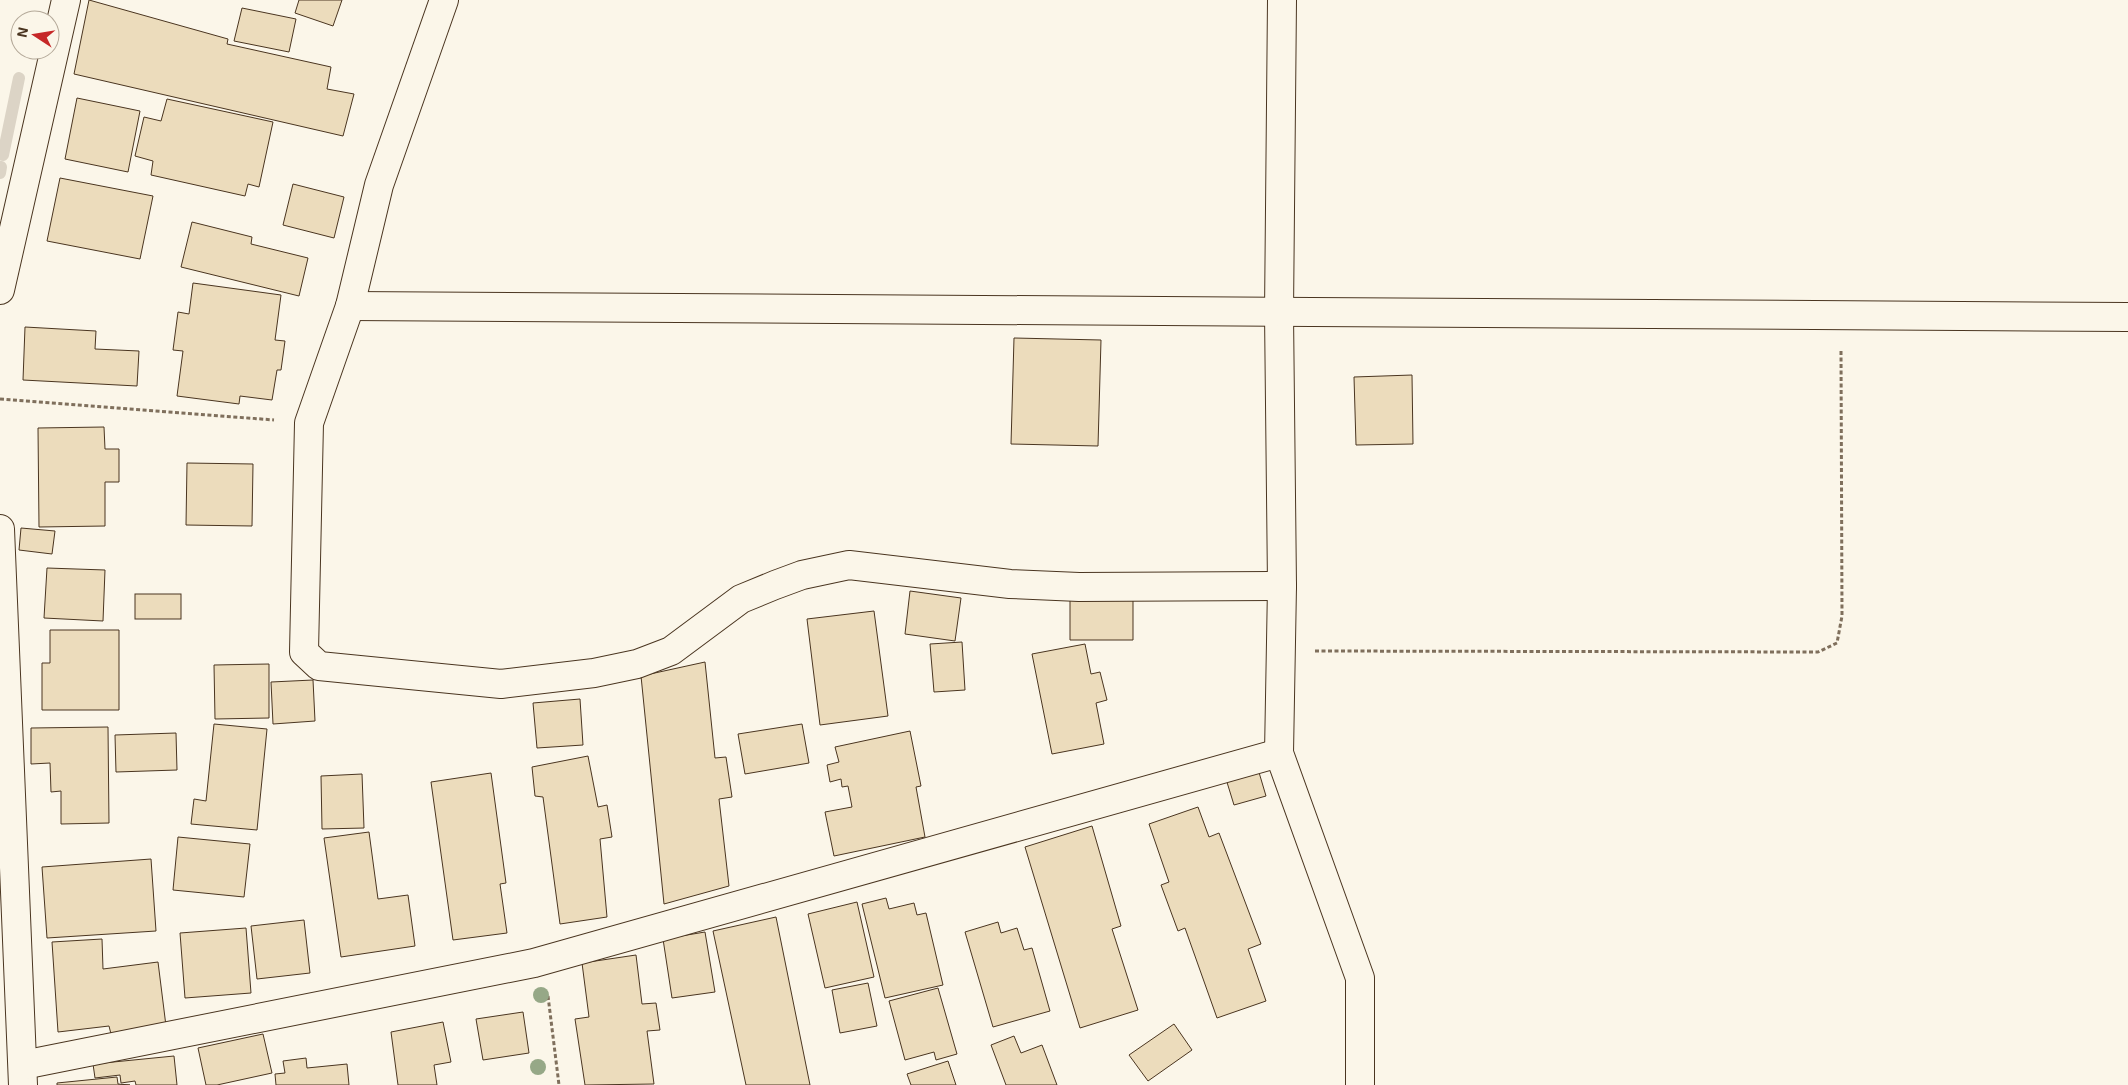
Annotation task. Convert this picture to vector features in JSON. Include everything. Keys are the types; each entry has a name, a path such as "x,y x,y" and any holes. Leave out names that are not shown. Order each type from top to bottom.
{"street":[{"path":"0,290 6,231 66,0"},
{"path":"444,0 379,185 350,306 309,423 304,652 319,666 501,684 594,673 637,664 672,651 741,599 802,575 849,565 1010,584 1069,587 1282,586"},
{"path":"1282,0 1279,313 1282,586 1279,753 1360,978 1360,1085"},
{"path":"350,306 1279,313 2128,316"},
{"path":"0,530 23,1075 543,960 1279,753"}],"path":[{"path":"1280,651 1818,652 1837,644 1842,616 1840,316"},
{"path":"0,399 309,423"},
{"path":"543,960 560,1085"}],"building":[{"path":"89,0 228,39 227,44 331,67 327,89 354,94 343,136 74,74"},
{"path":"299,0 342,0 333,26 295,13"},
{"path":"242,8 296,19 289,52 234,41"},
{"path":"77,98 140,111 128,172 65,159"},
{"path":"167,99 273,122 259,187 248,184 245,196 151,175 153,161 135,156 144,117 161,121"},
{"path":"60,178 153,196 140,259 47,241"},
{"path":"293,184 344,197 334,238 283,225"},
{"path":"192,222 252,237 251,244 308,258 299,296 181,267"},
{"path":"193,283 281,295 275,340 285,341 281,370 277,370 272,400 240,396 239,404 177,396 183,351 173,350 178,312 189,314"},
{"path":"25,327 96,331 95,349 139,351 137,386 23,380"},
{"path":"1014,338 1101,340 1098,446 1011,444"},
{"path":"1412,375 1413,444 1356,445 1354,377"},
{"path":"104,427 105,449 119,449 119,482 105,482 105,526 39,527 38,428"},
{"path":"187,463 253,464 252,526 186,525"},
{"path":"21,528 55,531 52,554 19,550"},
{"path":"47,568 105,570 103,621 44,618"},
{"path":"910,591 961,598 955,641 905,634"},
{"path":"135,594 181,594 181,619 135,619"},
{"path":"1133,598 1133,640 1070,640 1070,599"},
{"path":"874,611 888,716 820,725 807,619"},
{"path":"50,630 119,630 119,710 42,710 42,663 50,663"},
{"path":"962,642 965,690 934,692 930,644"},
{"path":"1085,644 1091,674 1100,672 1107,700 1096,703 1104,744 1052,754 1032,654"},
{"path":"705,662 715,758 726,757 732,797 719,799 729,886 664,904 641,676"},
{"path":"269,664 269,718 215,719 214,665"},
{"path":"313,680 315,721 273,724 271,682"},
{"path":"580,699 583,745 537,748 533,703"},
{"path":"214,724 267,729 257,830 191,824 194,799 206,801"},
{"path":"802,724 809,763 745,774 738,734"},
{"path":"108,727 109,823 61,824 61,791 51,792 50,763 31,764 31,728"},
{"path":"910,731 921,786 916,787 925,837 834,856 825,812 852,807 848,786 842,787 841,779 830,782 827,765 839,762 835,747"},
{"path":"176,733 177,770 116,772 115,735"},
{"path":"588,756 598,807 607,805 612,837 600,839 607,917 560,924 543,797 535,796 532,767"},
{"path":"1258,769 1266,796 1234,805 1226,779"},
{"path":"491,773 506,883 500,884 507,933 453,940 431,782"},
{"path":"362,774 364,828 322,829 321,776"},
{"path":"1198,807 1209,837 1219,833 1261,944 1248,949 1266,1001 1217,1018 1185,928 1178,931 1161,885 1169,882 1149,824"},
{"path":"1092,826 1121,926 1112,929 1138,1010 1080,1028 1025,847"},
{"path":"369,832 378,899 408,895 415,946 341,957 324,838"},
{"path":"178,837 250,844 244,897 173,890"},
{"path":"151,859 156,931 47,938 42,867"},
{"path":"886,898 889,909 914,903 917,915 926,913 943,985 885,998 862,904"},
{"path":"857,902 874,977 825,988 808,914"},
{"path":"776,917 810,1085 746,1085 713,931"},
{"path":"304,920 310,973 257,979 251,926"},
{"path":"998,922 1001,933 1017,928 1024,950 1032,948 1050,1011 993,1027 965,932"},
{"path":"246,928 251,993 185,998 180,933"},
{"path":"705,932 715,992 672,998 663,939"},
{"path":"102,939 103,969 158,962 166,1026 111,1034 109,1026 58,1032 52,942"},
{"path":"636,955 642,1004 656,1003 660,1030 647,1031 654,1084 585,1085 575,1019 589,1017 582,963"},
{"path":"868,983 877,1026 840,1033 832,990"},
{"path":"938,988 957,1054 936,1060 934,1052 905,1060 889,1001"},
{"path":"523,1012 529,1053 483,1060 476,1019"},
{"path":"443,1022 451,1062 434,1065 437,1085 398,1085 391,1032"},
{"path":"1174,1024 1192,1050 1148,1081 1129,1055"},
{"path":"263,1034 272,1073 217,1085 206,1085 198,1048"},
{"path":"1014,1036 1021,1053 1042,1045 1057,1085 1006,1085 991,1045"},
{"path":"174,1056 177,1085 136,1085 135,1081 121,1083 120,1075 95,1078 93,1064"},
{"path":"306,1058 307,1068 347,1064 349,1085 276,1085 275,1074 285,1073 283,1061"},
{"path":"948,1061 956,1085 911,1085 907,1074"},
{"path":"117,1077 118,1084 130,1085 57,1085 57,1083"}],"waterway":[{"path":"3,155 19,78"},
{"path":"0,173 1,167"}]}
